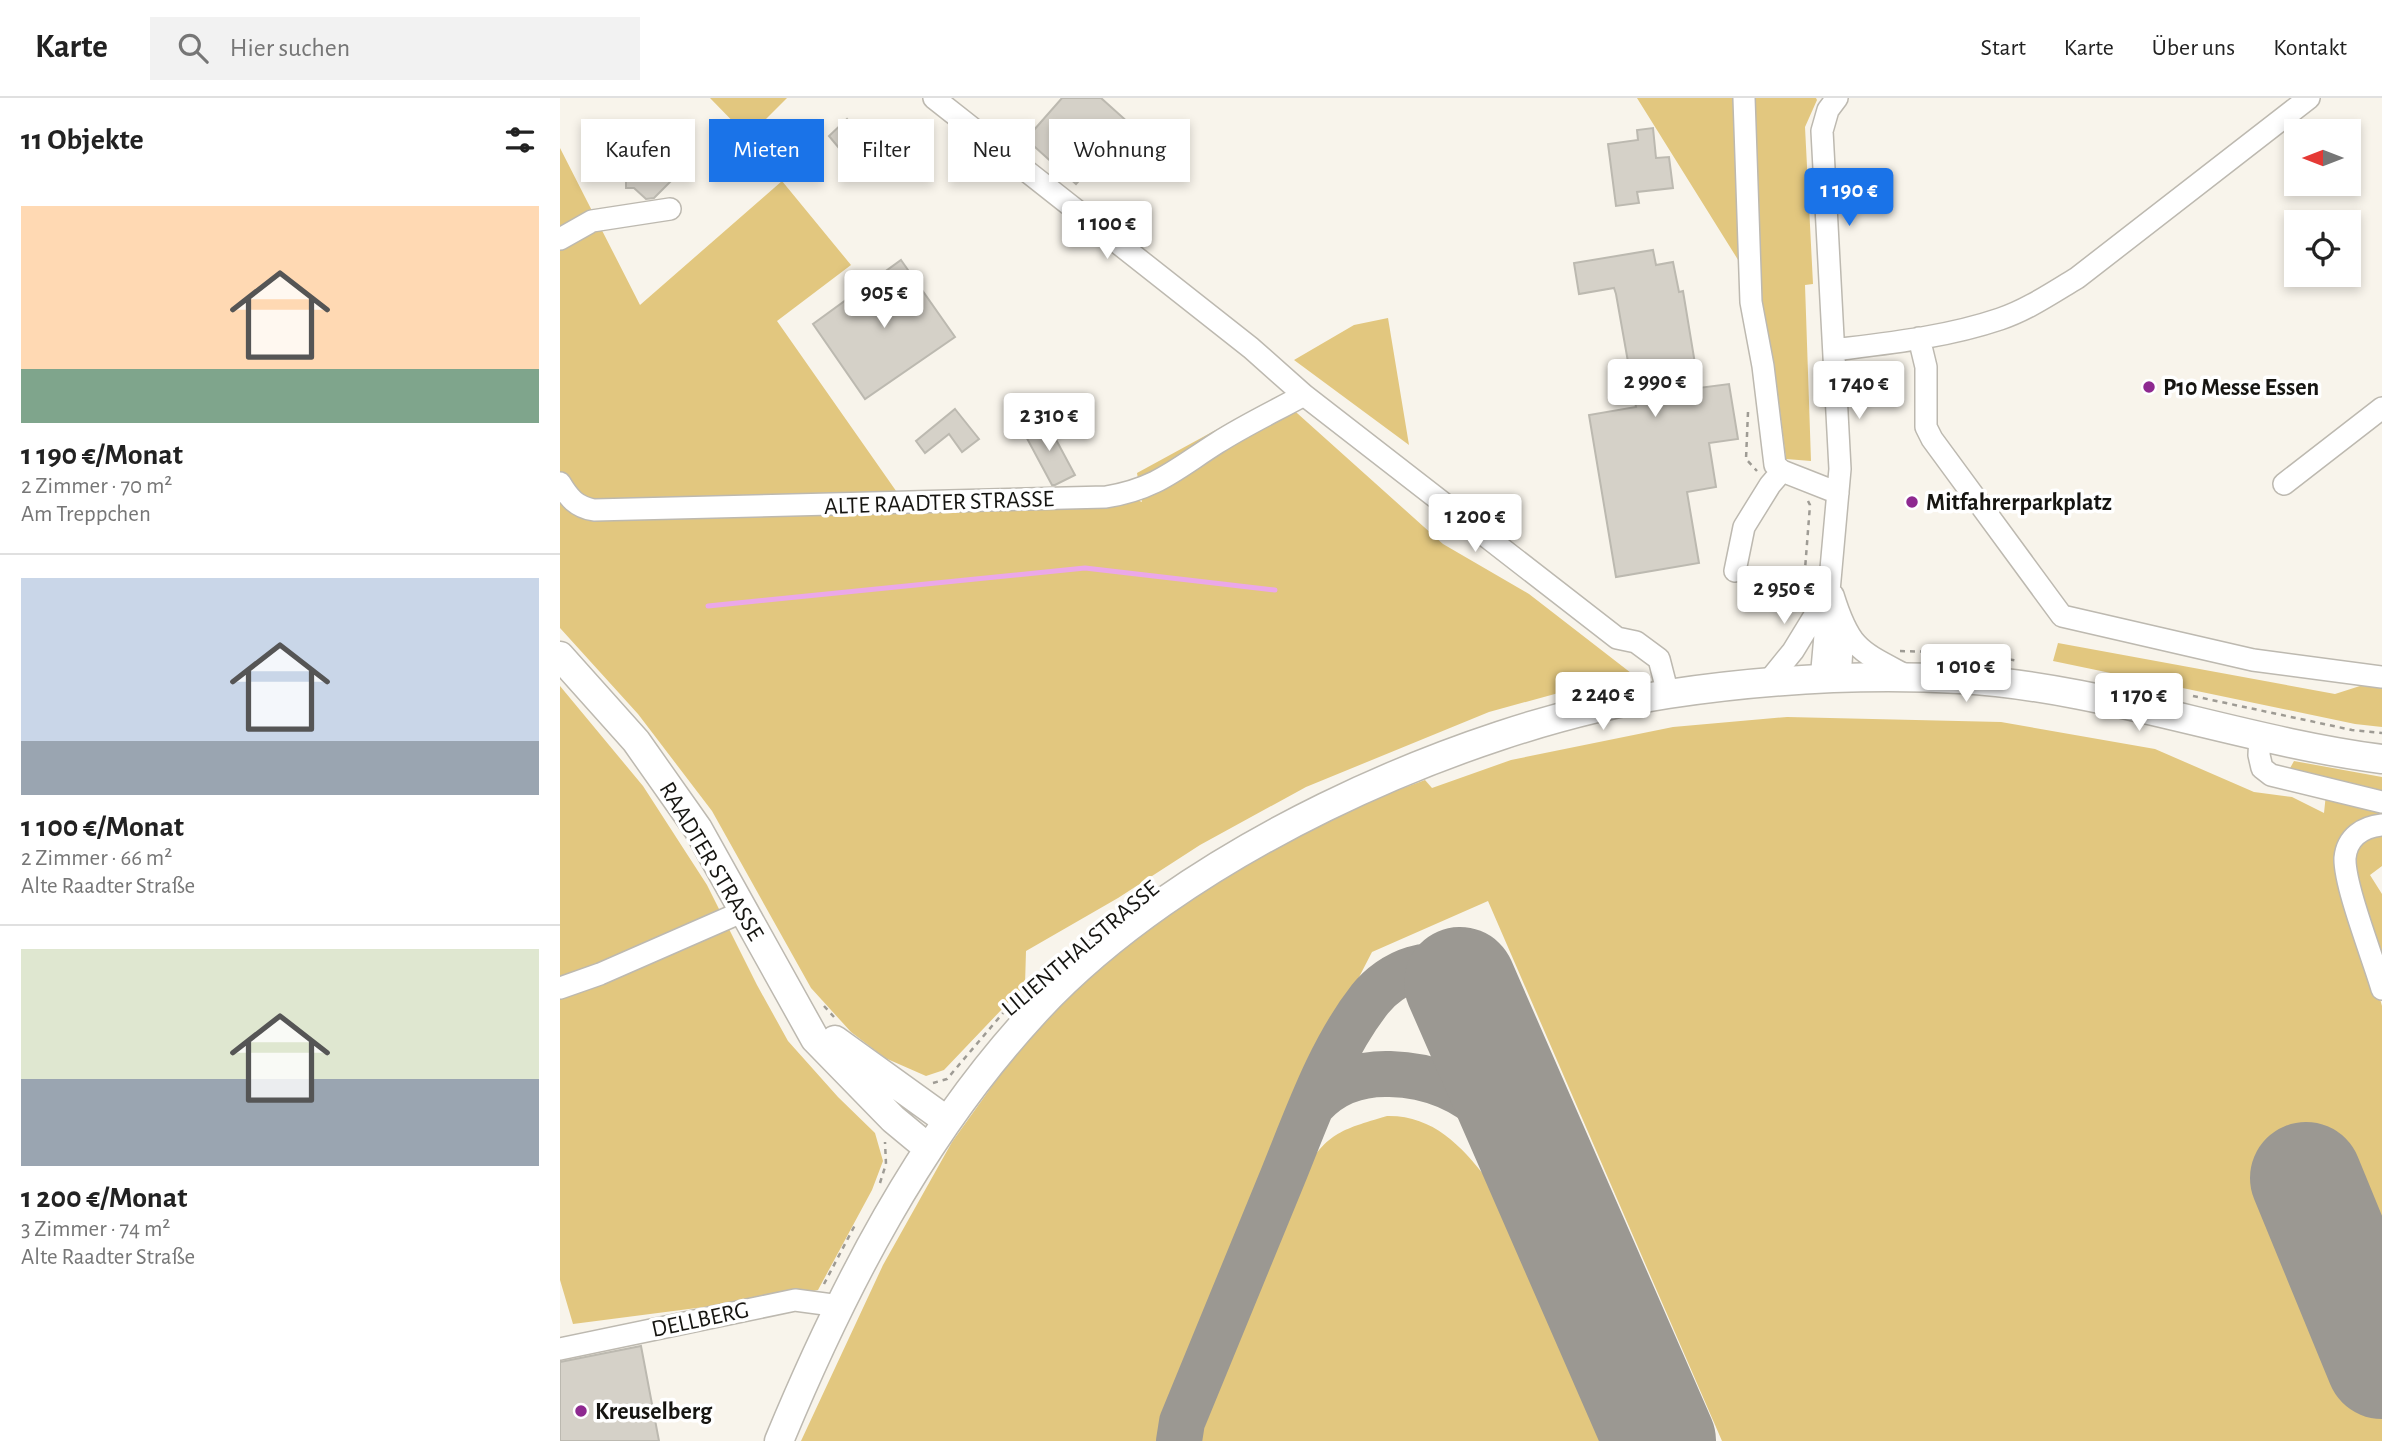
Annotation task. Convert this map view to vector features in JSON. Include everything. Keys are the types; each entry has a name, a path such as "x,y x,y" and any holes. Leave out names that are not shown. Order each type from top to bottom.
{"main road":[{"name":"RAADTER STRASSE","path":"560,656 636,741 698,829 815,1040 898,1124 928,1148"},
{"name":"LILIENTHALSTRASSE","path":"779,1441 827,1304 946,1121 1034,1012 1081,967 1177,892 1264,839 1373,785 1460,750 1603,707 1668,694 1767,683 1830,680 1963,679 2026,687 2382,759"},
{"name":"RAADTER STRASSE","path":"799,1008 834,1040 946,1121"}],"street":[{"path":"934,98 1251,348 1304,395 1617,638 1636,642 1659,659 1668,694"},
{"path":"1744,98 1751,302 1763,366 1775,465 1782,471 1838,493"},
{"path":"1830,680 1821,656 1831,590 1839,432 1822,131 1828,110 1837,98"},
{"path":"1834,351 1919,338 2001,318 2059,289 2102,259 2309,98"},
{"path":"560,239 592,221 670,209"},
{"path":"1919,338 1926,367 1926,427 1932,439 2062,616 2253,660 2382,677"},
{"name":"ALTE RAADTER STRASSE","path":"560,483 569,498 581,508 594,510 1106,497 1135,493 1157,483 1220,441 1304,395"},
{"path":"2284,484 2382,408"},
{"path":"1735,571 1744,527 1782,471"},
{"path":"1831,590 1843,630 1861,650 1910,678"},
{"path":"1767,683 1793,651 1831,590"},
{"path":"1830,680 1843,630"},
{"path":"2260,736 2259,755 2262,768 2271,775 2382,802"},
{"path":"2382,825 2369,826 2356,834 2348,845 2345,858 2348,877 2379,961 2382,989"},
{"path":"560,988 600,974 744,911"},
{"name":"DELLBERG","path":"560,1349 796,1300 827,1304"}],"path":[{"name":"LILIENTHALSTRASSE","path":"917,1101 929,1084 947,1079 1004,1012"},
{"path":"879,1186 886,1164 885,1141 898,1124"},
{"path":"827,1304 858,1221"}],"shaded area":[{"path":"710,98 787,98 766,119 730,119"},
{"path":"1637,98 1736,98 1740,263"},
{"path":"1753,98 1817,100 1805,127 1813,284 1805,285 1811,461 1786,459 1777,388 1758,308"},
{"path":"560,148 640,305 783,182 851,265 777,321 901,498 1135,499 1142,502 1137,473 1278,396 1443,544 1529,594 1631,673 1489,712 1306,787 1200,845 1118,898 1026,951 1025,985 944,1070 926,1076 885,1058 851,1032 811,988 712,811 638,714 560,628"},
{"path":"1388,318 1409,445 1294,360 1354,325"},
{"path":"2058,643 2335,694 2360,686 2382,687 2382,727 2355,724 2053,661"},
{"path":"560,686 643,786 707,885 788,1041 838,1097 875,1133 883,1161 872,1190 818,1290 573,1324 560,1280"},
{"path":"1787,717 2001,722 2155,749 2254,792 2292,797 2324,813 2326,794 2382,805 2382,820 2358,826 2352,898 2382,1006 2382,1441 1722,1441 1488,901 1372,952 1274,1142 1164,1419 1163,1441 801,1441 883,1265 952,1142 1015,1054 1084,982 1184,901 1277,846 1368,801 1425,780 1432,788 1511,760 1673,727"},
{"path":"2294,761 2382,777 2382,796 2289,770"},
{"path":"2382,829 2382,866 2370,875 2382,894 2382,951 2379,953 2354,863 2358,842"},
{"path":"1387,1116 1418,1121 1444,1134 1467,1155 1487,1179 1600,1441 1202,1441 1202,1433 1301,1177 1318,1151 1336,1135"}],"building":[{"path":"1062,98 1101,98 1124,119 1049,119 1049,160 1035,147 1035,129"},
{"path":"838,128 838,147 829,136"},
{"path":"1653,128 1656,158 1669,157 1673,188 1637,192 1639,203 1616,206 1608,144 1638,140 1637,130"},
{"path":"626,182 670,182 654,198 646,199 634,188 626,188"},
{"path":"1653,250 1656,265 1673,262 1679,292 1683,291 1699,388 1729,384 1738,439 1709,443 1716,487 1687,492 1699,563 1616,577 1589,415 1636,407 1614,288 1579,294 1574,263"},
{"path":"901,260 955,337 865,399 813,324"},
{"path":"955,409 979,439 962,452 949,434 925,453 916,441"},
{"path":"1045,419 1075,475 1055,485 1052,485 1023,431"},
{"path":"641,1346 659,1441 560,1441 560,1362"}],"waterway":[{"path":"708,606 1085,568 1275,590"}],"taxiway":[{"path":"1179,1441 1182,1422 1311,1108 1343,1040 1370,999 1401,974 1413,969 1438,968 1450,973 1460,983"},
{"path":"1313,1104 1329,1090 1348,1080 1369,1075 1390,1074 1422,1078 1450,1087 1474,1101 1514,1140 1531,1163 1561,1215"}],"runway":[{"path":"1460,983 1660,1441"},
{"path":"2306,1178 2382,1363"}],"place":[{"name":"P10 Messe Essen","path":"2149,387"},
{"name":"Mitfahrerparkplatz","path":"1912,502"},
{"name":"Kreuselberg","path":"581,1411"}]}
